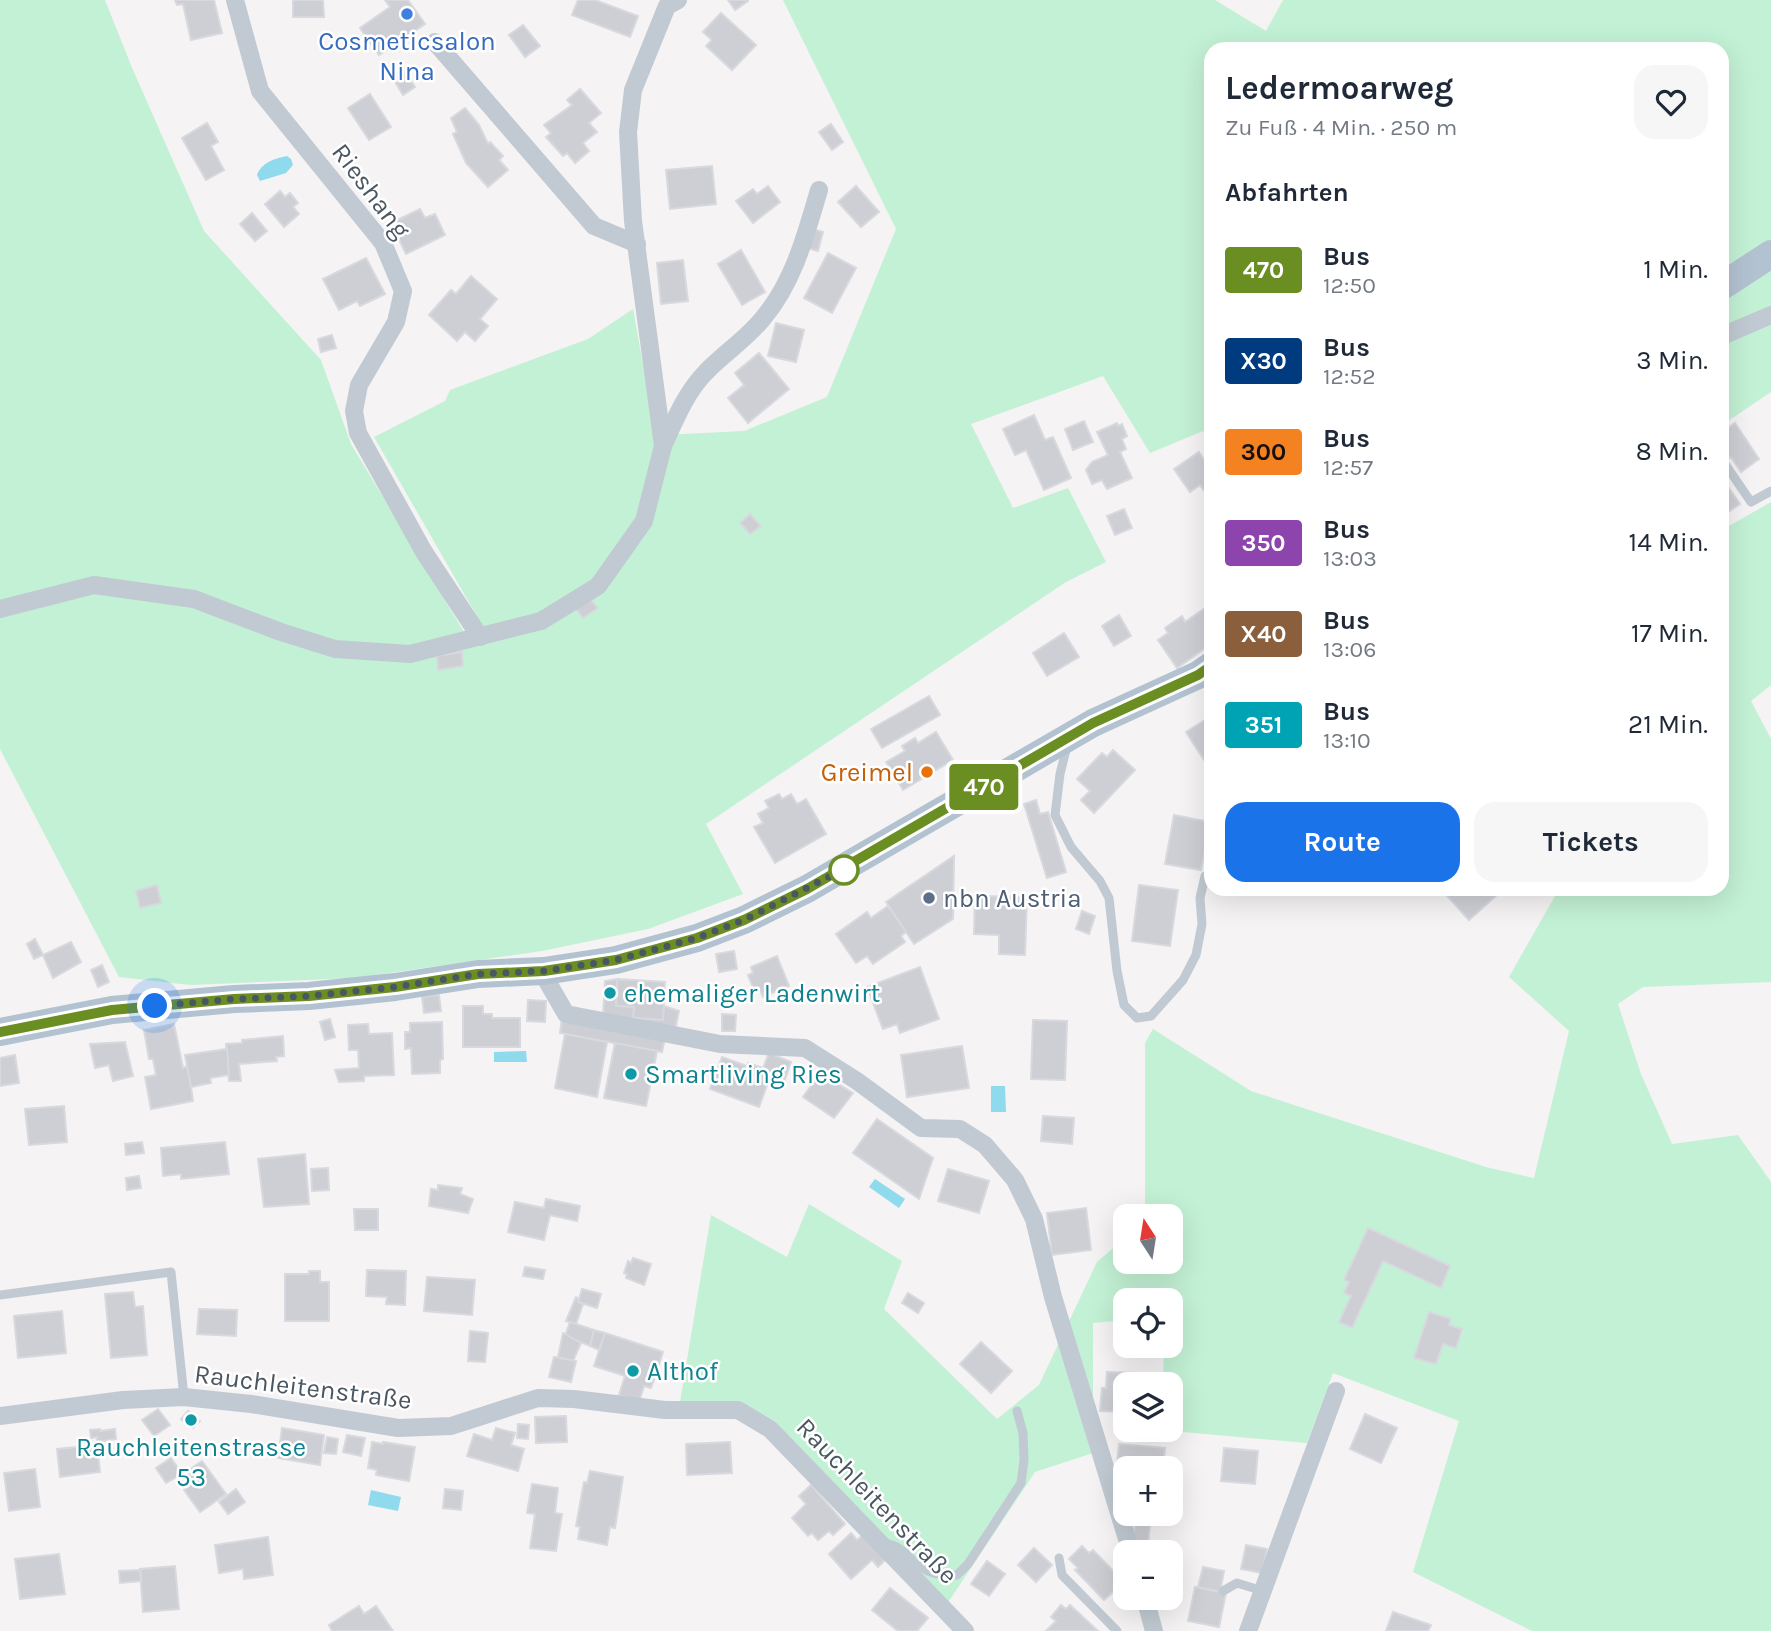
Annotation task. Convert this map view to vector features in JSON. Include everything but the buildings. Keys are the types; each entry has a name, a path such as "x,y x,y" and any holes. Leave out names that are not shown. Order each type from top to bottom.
{"main road":[{"path":"1729,281 1771,254"},
{"path":"0,1032 112,1010 234,999 309,996 395,987 478,974 544,971 616,960 697,938 744,920 850,866 1093,723 1204,671"}],"street":[{"name":"Rieshang","path":"235,0 260,91 383,243 403,291 396,322 359,385 354,411 358,433 424,552 480,637"},
{"path":"663,446 637,244 628,132 633,90 669,2"},
{"path":"435,42 594,226 637,244"},
{"path":"0,609 94,585 194,599 335,649 410,654 541,621 598,586 644,521 663,446 689,393 704,373 764,318 798,257 820,190"},
{"path":"1729,333 1771,315"},
{"path":"544,971 566,1014 720,1044 805,1048 858,1082 921,1128 960,1129 985,1145 1015,1180 1034,1219 1053,1297 1127,1540"},
{"path":"1252,1630 1263,1591 1336,1391"},
{"name":"Rauchleitenstraße","path":"0,1416 123,1400 184,1397 251,1404 398,1428 452,1426 538,1398 585,1400 665,1410 738,1410 771,1429 965,1631"},
{"path":"1148,1610 1154,1631"}],"lane":[{"path":"1729,470 1751,502 1771,491"},
{"path":"1069,737 1060,774 1055,815 1071,847 1100,881 1109,898 1117,971 1124,1005 1137,1018 1151,1016 1183,980 1196,956 1202,924 1200,898 1204,880"},
{"path":"0,1295 171,1272 184,1397"},
{"path":"883,1543 898,1545 925,1570 940,1575 957,1575 968,1564 1021,1483 1023,1433 1017,1411"},
{"path":"1059,1558 1062,1575 1117,1631"},
{"path":"1223,1591 1237,1583 1263,1591"}],"green space":[{"path":"0,0 105,0 204,231 321,360 351,444 464,632 478,618 374,437 445,401 450,390 588,339 633,309 644,370 663,435 744,431 827,397 896,229 783,0 1215,0 1266,31 1283,0 1771,0 1771,392 1729,420 1729,42 1204,42 1204,432 1150,453 1103,376 971,424 1013,508 1068,488 1106,562 1066,582 706,824 743,894 648,929 542,951 355,978 190,985 119,977 0,749"},
{"path":"1771,502 1771,685 1751,701 1771,739 1771,982 1643,987 1618,1004 1641,1074 1672,1144 1738,1135 1771,1182 1771,1631 1532,1631 1413,1572 1459,1421 1333,1373 1307,1443 1183,1432 1183,1372 1163,1372 1164,1358 1183,1358 1183,1288 1113,1288 1113,1321 1093,1323 1093,1453 1035,1472 947,1604 775,1421 739,1401 680,1402 711,1215 787,1257 809,1204 902,1261 884,1309 997,1419 1039,1385 1097,1262 1113,1248 1113,1274 1183,1274 1183,1204 1145,1204 1145,1043 1153,1029 1251,1091 1486,1167 1534,1178 1569,1031 1509,977 1555,896 1729,896 1729,526"}],"water":[{"path":"287,156 293,165 286,173 260,181 257,175 265,164"},
{"path":"526,1051 527,1062 494,1062 494,1052"},
{"path":"991,1086 1005,1086 1006,1112 991,1112"},
{"path":"875,1179 905,1199 899,1208 869,1187"},
{"path":"371,1490 401,1497 398,1511 368,1505"}],"bus line":[{"name":"470","path":"0,1032 112,1010 234,999 309,996 395,987 478,974 544,971 616,960 697,938 744,920 807,889 1093,723 1204,671"}],"place":[{"name":"Cosmeticsalon Nina","path":"407,14"},
{"name":"Greimel","path":"927,772"},
{"name":"nbn Austria","path":"929,898"},
{"name":"ehemaliger Ladenwirt","path":"610,993"},
{"name":"Smartliving Ries","path":"631,1074"},
{"name":"Althof","path":"633,1371"},
{"name":"Rauchleitenstrasse 53","path":"191,1420"}],"route":[{"path":"155,1006 309,996 395,987 478,974 544,971 616,960 697,938 744,920 850,866 844,870"}]}
